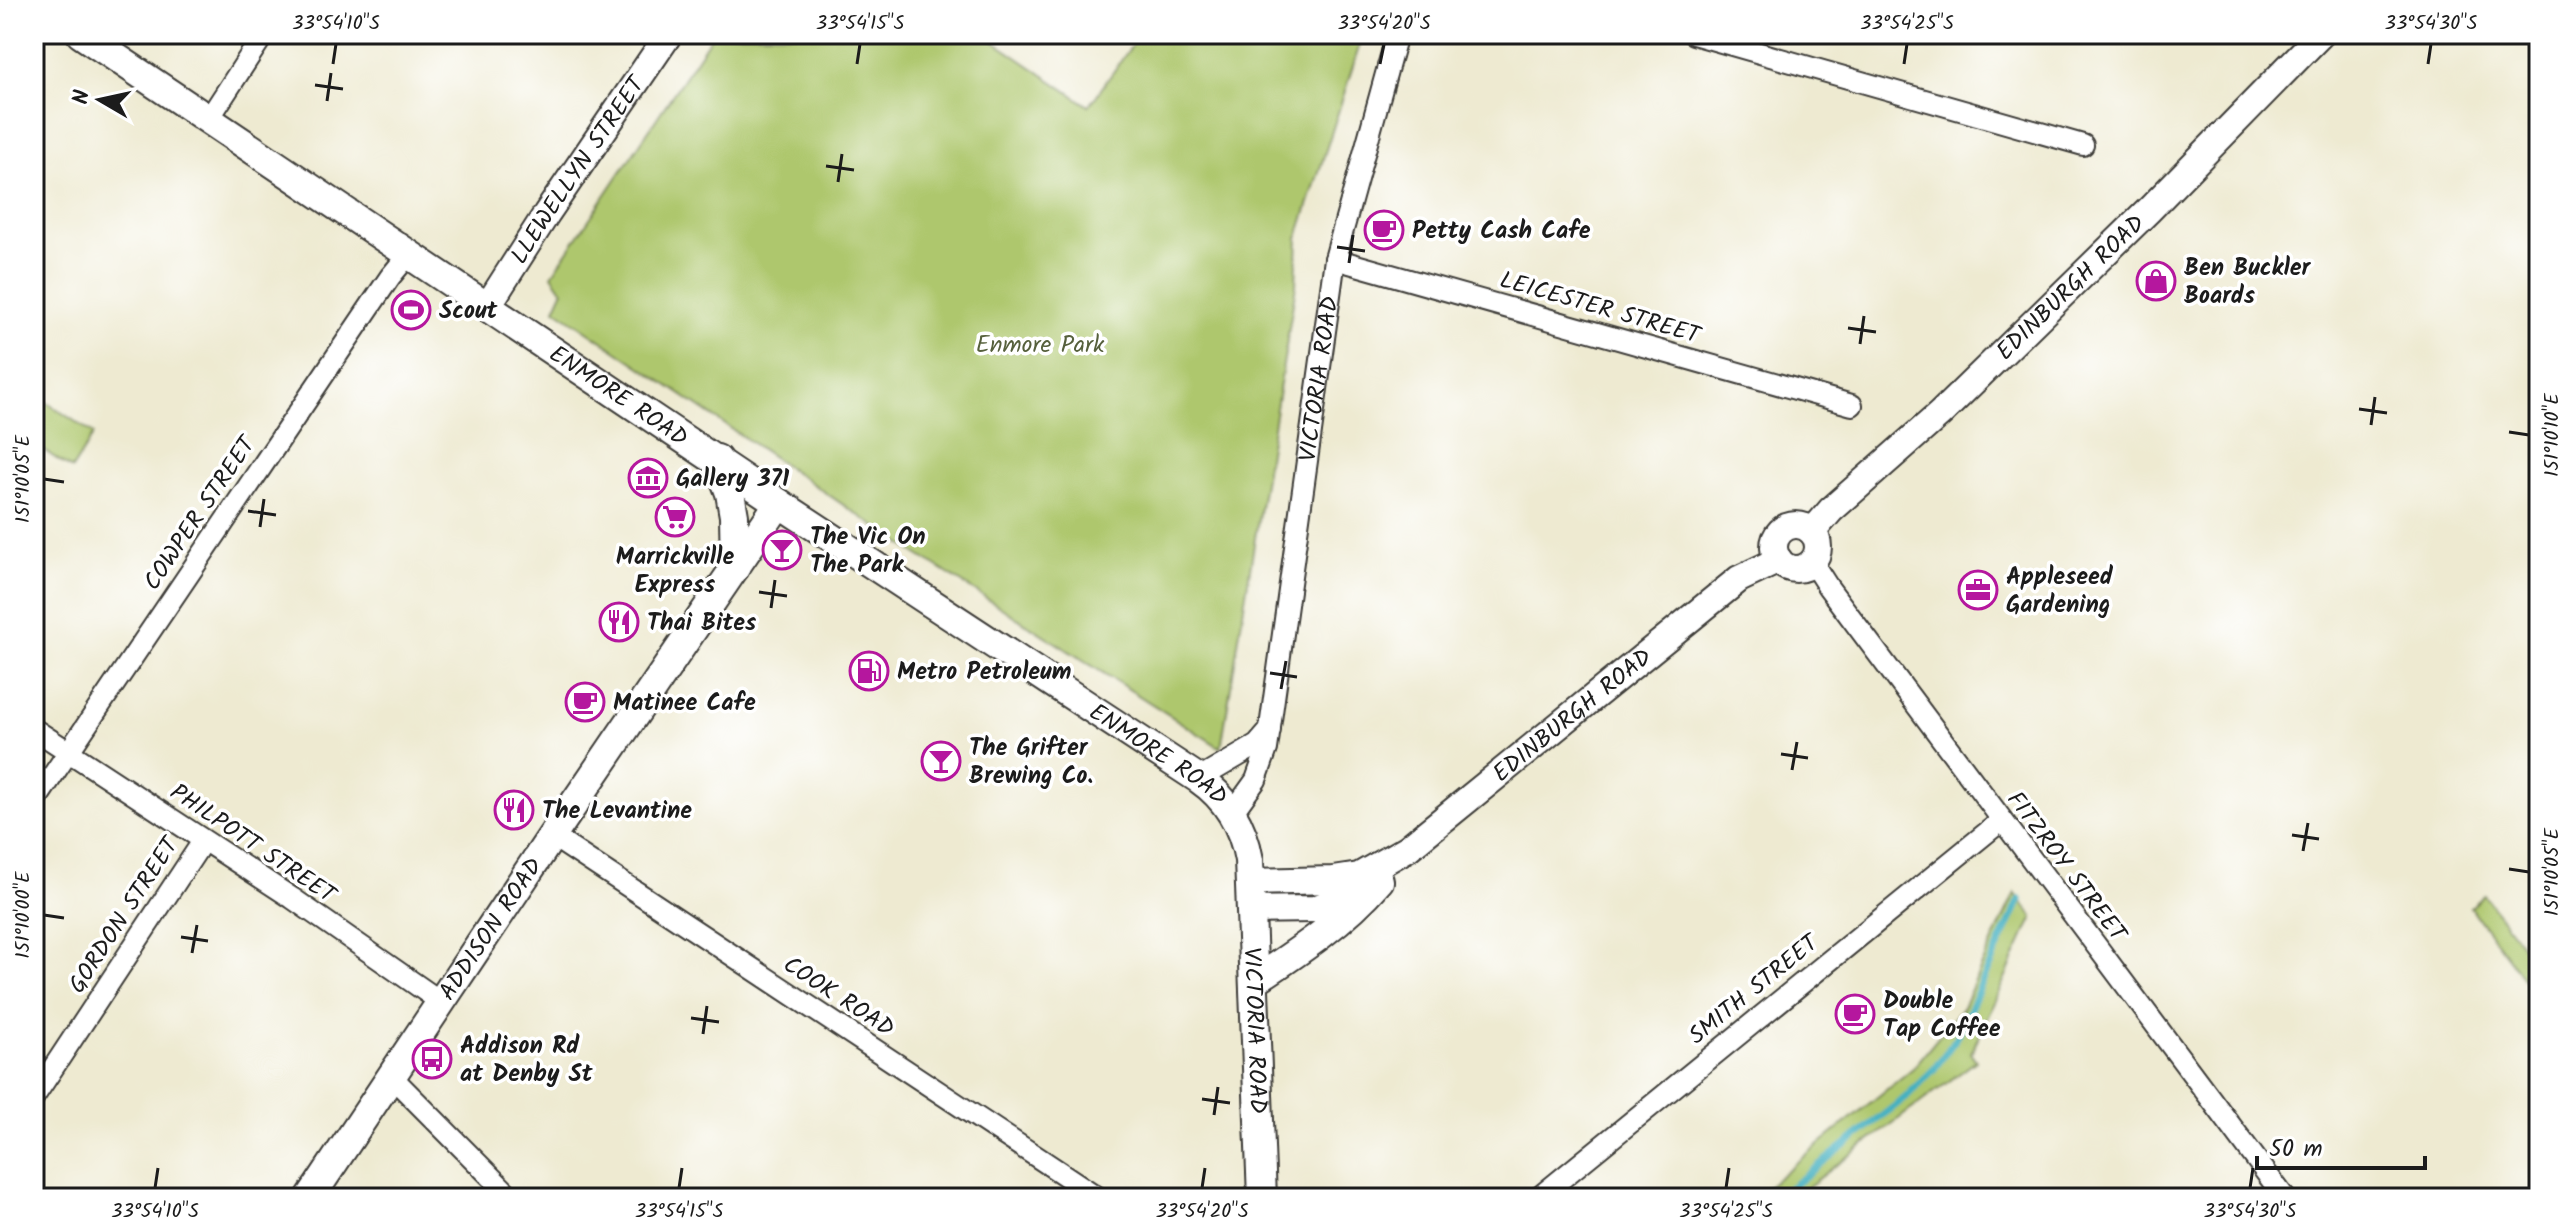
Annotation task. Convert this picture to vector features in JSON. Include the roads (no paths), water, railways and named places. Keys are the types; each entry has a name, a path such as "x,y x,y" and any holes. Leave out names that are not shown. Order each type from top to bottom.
{"main road":[{"name":"ENMORE ROAD","path":"81,34 779,503 1199,779 1220,796 1233,812"},
{"path":"717,459 730,493 734,516 735,568"},
{"name":"ADDISON ROAD","path":"310,1198 779,503"},
{"name":"VICTORIA ROAD","path":"1233,812 1245,841 1251,882 1262,1198"},
{"path":"1254,981 1346,914 1379,881"}],"street":[{"path":"208,120 264,34"},
{"name":"LLEWELLYN STREET","path":"487,307 669,34"},
{"name":"VICTORIA ROAD","path":"1233,812 1256,780 1267,749 1335,259 1397,34"},
{"path":"1693,34 2083,145"},
{"name":"EDINBURGH ROAD","path":"1812,532 1831,510 1940,414 2138,221 2321,34"},
{"name":"COWPER STREET","path":"34,803 409,254"},
{"name":"LEICESTER STREET","path":"1335,259 1852,405"},
{"path":"1800,525 1816,537 1818,550 1812,562 1801,569 1779,560 1775,554 1776,539 1785,528 1800,525"},
{"name":"EDINBURGH ROAD","path":"1251,882 1333,880 1359,876 1408,848 1739,579 1779,560"},
{"name":"FITZROY STREET","path":"1812,562 2001,821 2285,1198"},
{"name":"PHILPOTT STREET","path":"34,729 292,898 441,1002"},
{"path":"1199,779 1247,753 1270,730"},
{"name":"SMITH STREET","path":"1538,1198 2001,821"},
{"name":"COOK ROAD","path":"552,836 1099,1198"},
{"name":"GORDON STREET","path":"34,1097 203,841"},
{"name":"EDINBURGH ROAD","path":"1252,910 1315,909 1379,881 1408,848"},
{"path":"391,1076 512,1198"}],"waterway":[{"path":"1777,1198 1905,1098 1934,1069 1957,1037 2020,900"}],"place":[{"name":"Petty Cash Cafe","path":"1384,230"},
{"name":"Ben Buckler Boards","path":"2156,281"},
{"name":"Scout","path":"411,310"},
{"name":"Gallery 371","path":"648,478"},
{"name":"Marrickville Express","path":"675,517"},
{"name":"The Vic On The Park","path":"782,550"},
{"name":"Appleseed Gardening","path":"1978,590"},
{"name":"Thai Bites","path":"619,622"},
{"name":"Metro Petroleum","path":"869,671"},
{"name":"Matinee Cafe","path":"585,702"},
{"name":"The Grifter Brewing Co.","path":"941,761"},
{"name":"The Levantine","path":"514,810"},
{"name":"Double Tap Coffee","path":"1855,1014"},
{"name":"Addison Rd at Denby St","path":"432,1059"}],"park label":[{"name":"Enmore Park","path":"1040,344"}]}
